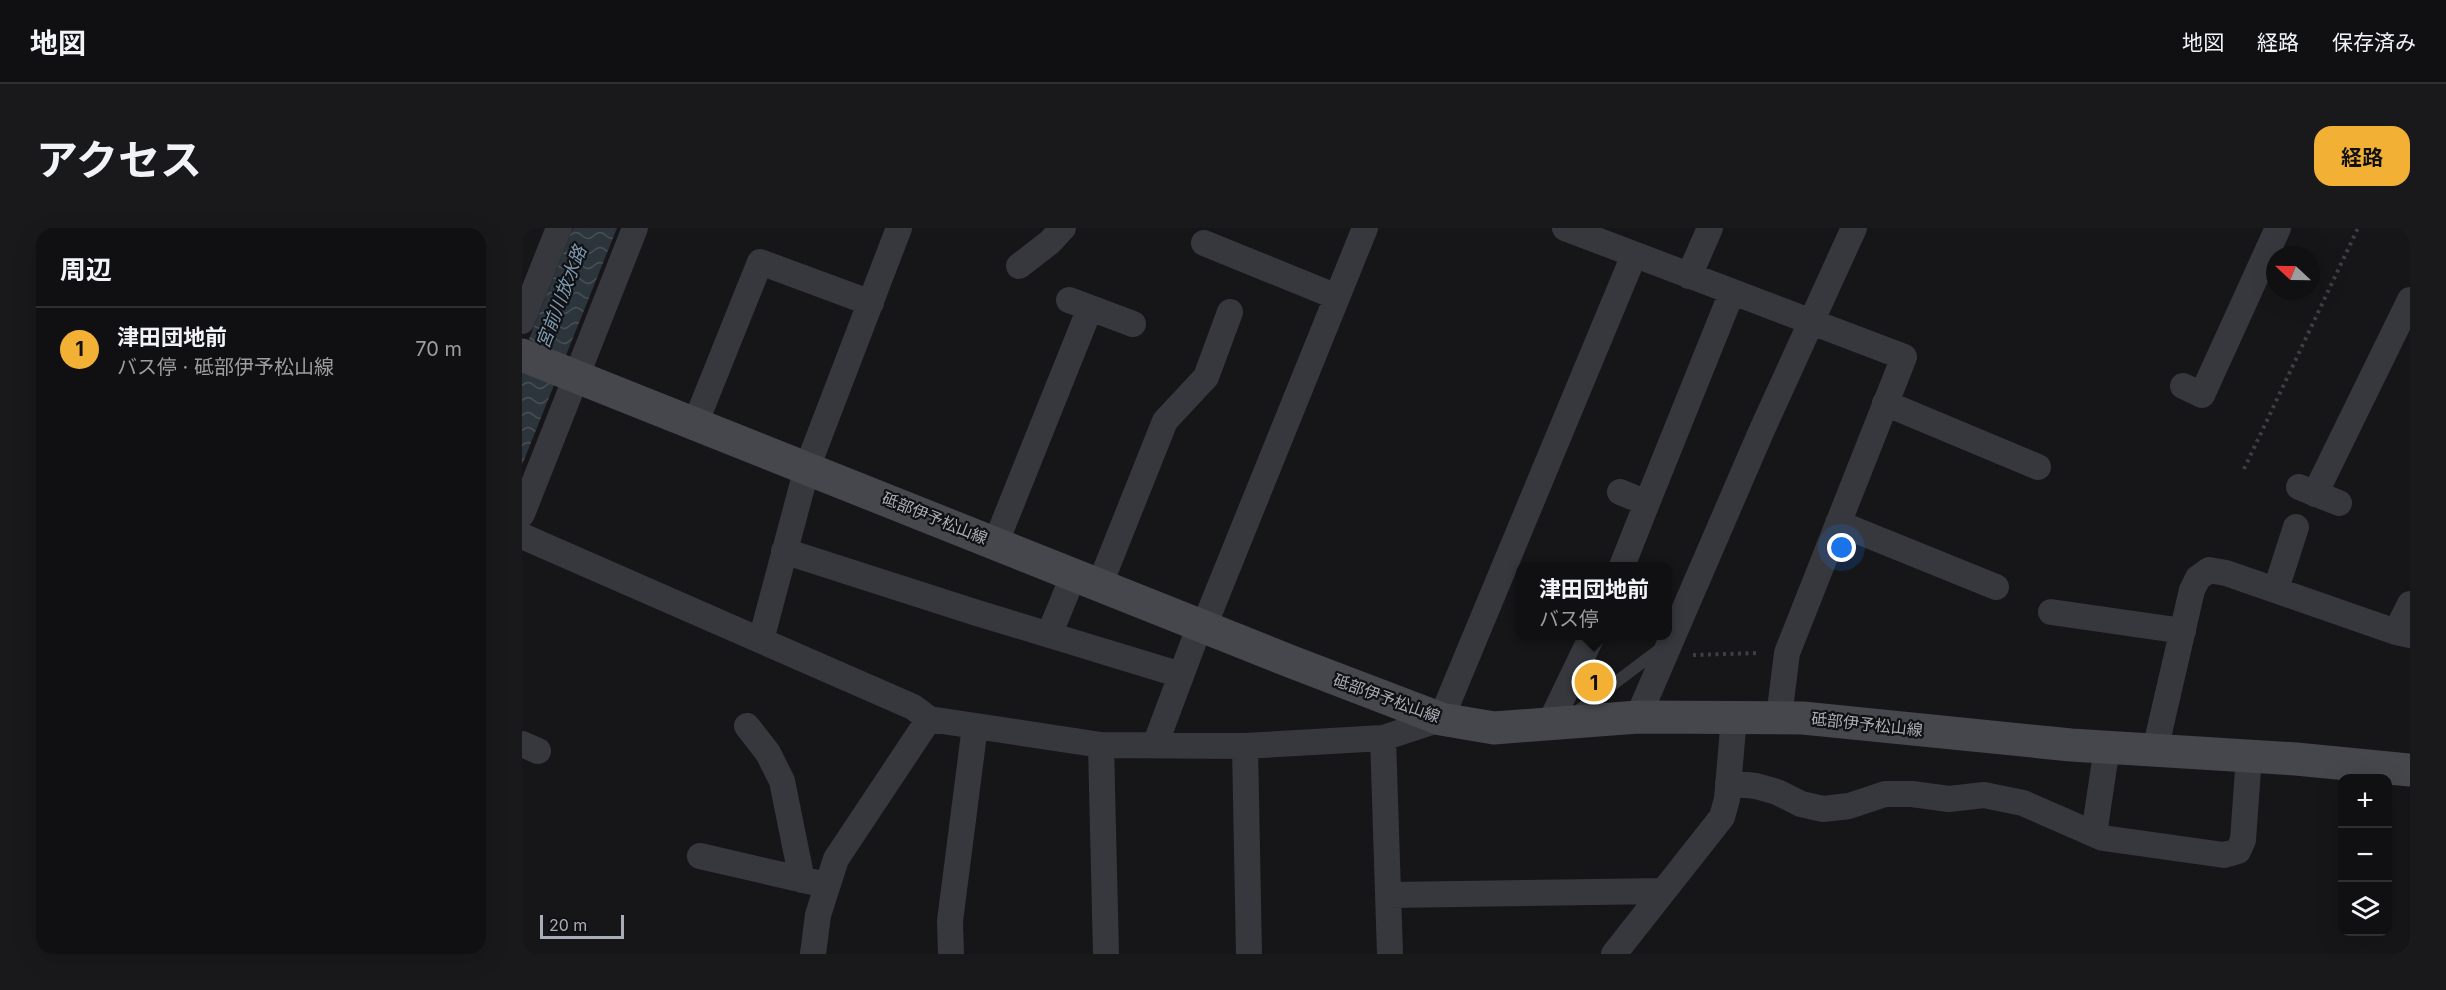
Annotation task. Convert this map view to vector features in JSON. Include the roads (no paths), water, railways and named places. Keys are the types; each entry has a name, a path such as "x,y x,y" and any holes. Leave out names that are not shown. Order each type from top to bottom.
{"main road":[{"name":"砥部伊予松山線","path":"522,355 1441,719 1494,728 1638,717 1803,718 2107,747 2410,770"}],"street":[{"path":"522,321 559,228"},
{"path":"522,514 570,374 635,228"},
{"path":"761,640 807,468 899,228"},
{"path":"1019,266 1050,242 1063,228"},
{"path":"1155,745 1181,675 1365,228"},
{"path":"1565,228 1904,357 1787,652 1779,717"},
{"path":"1689,276 1710,228"},
{"path":"1672,639 1756,443 1854,228"},
{"path":"2183,386 2202,395 2278,228"},
{"path":"1203,244 1337,297"},
{"path":"522,536 913,707 929,719 1101,745 1245,746 1383,738 1441,719 1634,255"},
{"path":"695,424 760,262 871,303"},
{"path":"1624,562 1732,292"},
{"path":"2339,503 2307,490 2410,300"},
{"path":"996,542 1080,304 1133,324"},
{"path":"1049,635 1087,579 1165,421 1206,376 1230,312"},
{"path":"1885,403 2038,467"},
{"path":"1620,492 1647,503"},
{"path":"1838,523 1996,587"},
{"path":"2276,589 2296,527"},
{"path":"784,551 1181,675"},
{"path":"2155,750 2192,590 2198,578 2209,570 2276,589 2403,633 2410,604"},
{"path":"2050,612 2183,631"},
{"path":"1557,722 1590,640"},
{"path":"1638,717 1671,640"},
{"path":"1614,954 1722,817 1728,783 1734,717"},
{"path":"813,954 818,915 836,859 929,719"},
{"path":"747,726 768,753 782,781 802,880"},
{"path":"951,954 950,921 975,726"},
{"path":"1383,738 1390,954"},
{"path":"1101,745 1106,954"},
{"path":"1245,746 1249,954"},
{"path":"2094,834 2107,747"},
{"path":"1728,783 1756,786 1777,792 1801,804 1823,809 1849,806 1886,794 1912,794 1949,799 1984,795 2023,803 2094,834 2120,842 2224,855 2238,851 2243,840 2249,756"},
{"path":"700,856 827,886"},
{"path":"1389,895 1663,891"}],"lane":[{"path":"1557,722 1668,648"}],"water":[{"name":"宮前川放水路","path":"573,228 617,228 522,465 522,357"}],"place":[{"name":"津田団地前","path":"1594,682"}]}
